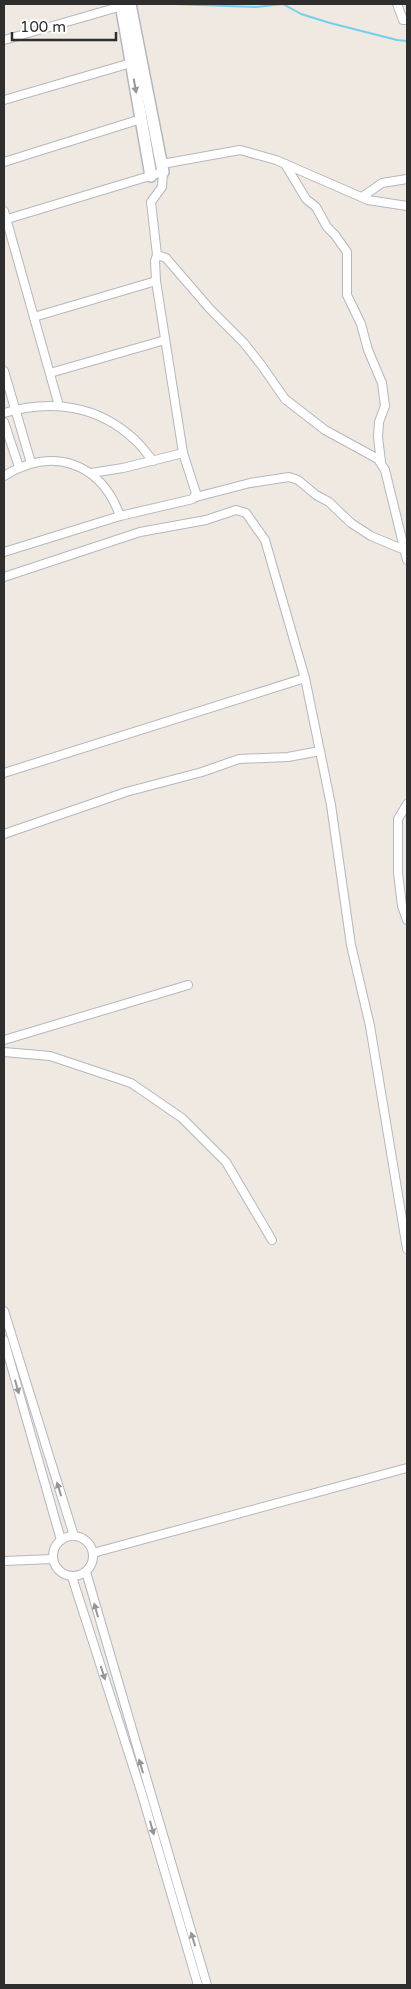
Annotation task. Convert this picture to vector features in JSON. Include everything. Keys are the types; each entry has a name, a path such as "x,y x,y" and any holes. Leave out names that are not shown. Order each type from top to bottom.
{"street":[{"path":"397,4 403,20 407,20"},
{"path":"4,40 124,5"},
{"path":"124,5 131,63 151,176"},
{"path":"124,5 162,168 162,187 151,202 157,255 155,261 156,282 183,453 196,496"},
{"path":"4,100 131,63"},
{"path":"4,162 141,119"},
{"path":"59,406 5,217 151,176 162,168 240,150 284,164 368,200 407,206"},
{"path":"284,164 306,199 316,207 327,227 347,252 347,295 362,324 368,350 382,384 385,406 379,422 378,437 381,464"},
{"path":"362,197 382,184 407,179"},
{"path":"157,255 166,258 210,309 244,343 285,399 325,430 378,459 385,470 407,560"},
{"path":"34,317 156,282"},
{"path":"50,373 165,340"},
{"path":"4,371 31,463"},
{"path":"4,413 42,405 59,406 93,413 116,424 136,440 153,461"},
{"path":"4,422 19,467"},
{"path":"91,473 109,471 183,453"},
{"path":"4,476 19,467 31,463 48,460 64,462 91,473 115,501 120,516"},
{"path":"4,552 120,516 193,499 196,496 250,483 288,478 298,480 328,502 351,523 371,536 406,550"},
{"path":"4,577 140,532 206,520 236,510 246,513 265,540 305,678 331,805 351,945 370,1026 407,1249"},
{"path":"4,773 305,678"},
{"path":"4,834 126,792 202,772 239,759 288,757 320,751"},
{"path":"407,804 398,819 398,873 402,906 407,920"},
{"path":"4,1040 188,985"},
{"path":"4,1052 50,1056 131,1083 182,1118 226,1162 272,1240"},
{"path":"4,1311 74,1536"},
{"path":"4,1340 61,1540"},
{"path":"93,1554 407,1468"},
{"path":"74,1536 87,1541 93,1554 90,1567 86,1572 72,1577 60,1572 53,1559 53,1552 61,1540 74,1536"},
{"path":"4,1561 53,1559"},
{"path":"86,1572 198,1985"},
{"path":"72,1577 207,1985"}],"waterway":[{"path":"172,4 256,7 283,4 301,14 330,23 407,41"}]}
